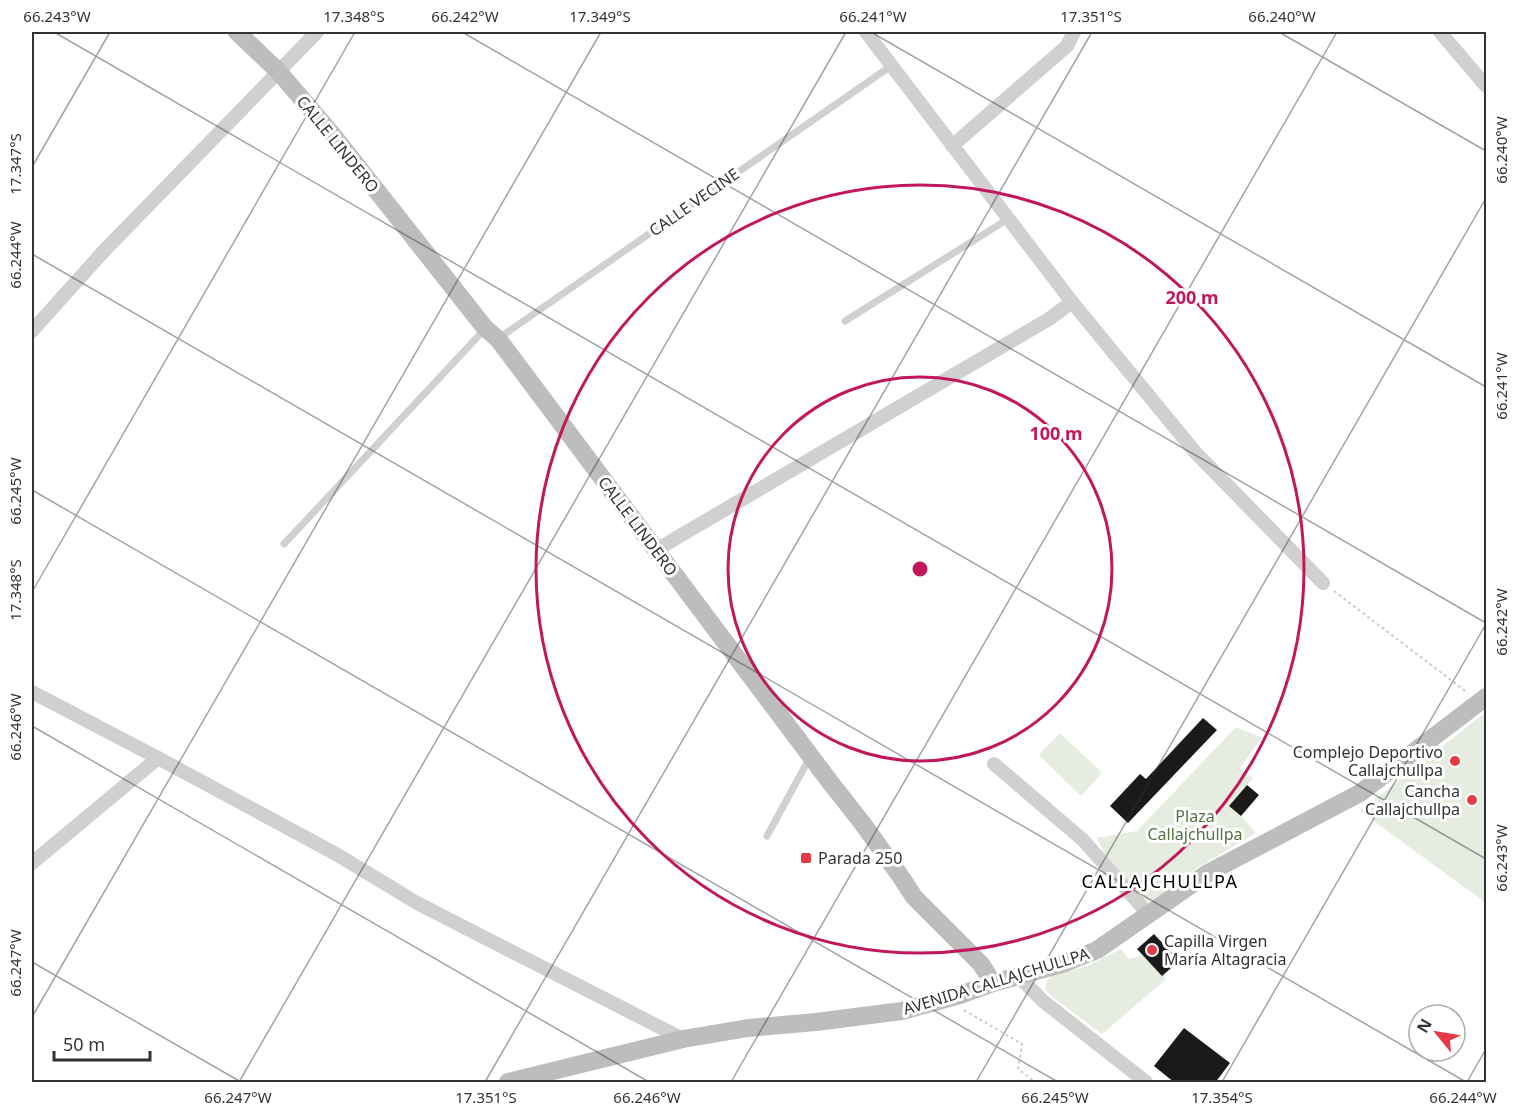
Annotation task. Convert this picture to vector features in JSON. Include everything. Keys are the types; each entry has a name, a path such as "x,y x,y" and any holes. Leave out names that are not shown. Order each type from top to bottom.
{"street":[{"name":"CALLE LINDERO","path":"237,32 278,71 332,134 491,333 863,824 914,897 981,964 993,982"},
{"path":"32,331 102,253 317,32"},
{"path":"866,32 1072,302 1195,452 1323,583"},
{"path":"952,146 1067,46 1074,32"},
{"path":"1440,32 1486,86"},
{"path":"656,550 1039,326 1072,302"},
{"path":"32,692 336,854 417,903 683,1039"},
{"name":"AVENIDA CALLAJCHULLPA","path":"508,1083 683,1039 748,1028 902,1011 960,995 993,982 1065,963 1097,950 1208,873 1360,793 1483,700"},
{"path":"32,863 158,758"},
{"path":"994,764 1083,840 1149,915"},
{"path":"1018,976 1043,1001 1146,1083"}],"lane":[{"name":"CALLE VECINE","path":"284,544 491,333 891,66"},
{"path":"845,321 1008,219"},
{"path":"767,836 811,757"}],"path":[{"path":"1323,583 1483,700"},
{"path":"960,995 963,1009 1022,1044 1018,1069 1035,1083"}],"green space":[{"name":"Complejo Deportivo Callajchullpa","path":"1486,712 1486,903 1360,811"},
{"name":"Plaza Callajchullpa","path":"1236,727 1262,738 1240,768 1253,778 1229,806 1256,833 1197,868 1156,900 1145,901 1106,858 1097,838 1137,831"},
{"path":"1060,733 1102,773 1081,796 1039,755"},
{"path":"1121,949 1129,959 1143,955 1166,979 1102,1034 1051,996 1045,989 1047,980 1054,974 1085,967"}],"building":[{"path":"1203,718 1217,730 1128,823 1110,806 1140,774 1146,779"},
{"path":"1247,785 1259,795 1241,816 1229,806"},
{"path":"1154,934 1179,961 1162,976 1137,949"},
{"path":"1184,1028 1230,1063 1215,1083 1175,1083 1154,1066"}],"place":[{"name":"Complejo Deportivo Callajchullpa","path":"1455,761"},
{"name":"Cancha Callajchullpa","path":"1472,800"},
{"name":"Parada 250","path":"806,858"},
{"name":"Capilla Virgen María Altagracia","path":"1152,950"}],"district":[{"name":"CALLAJCHULLPA","path":"1160,881"}]}
